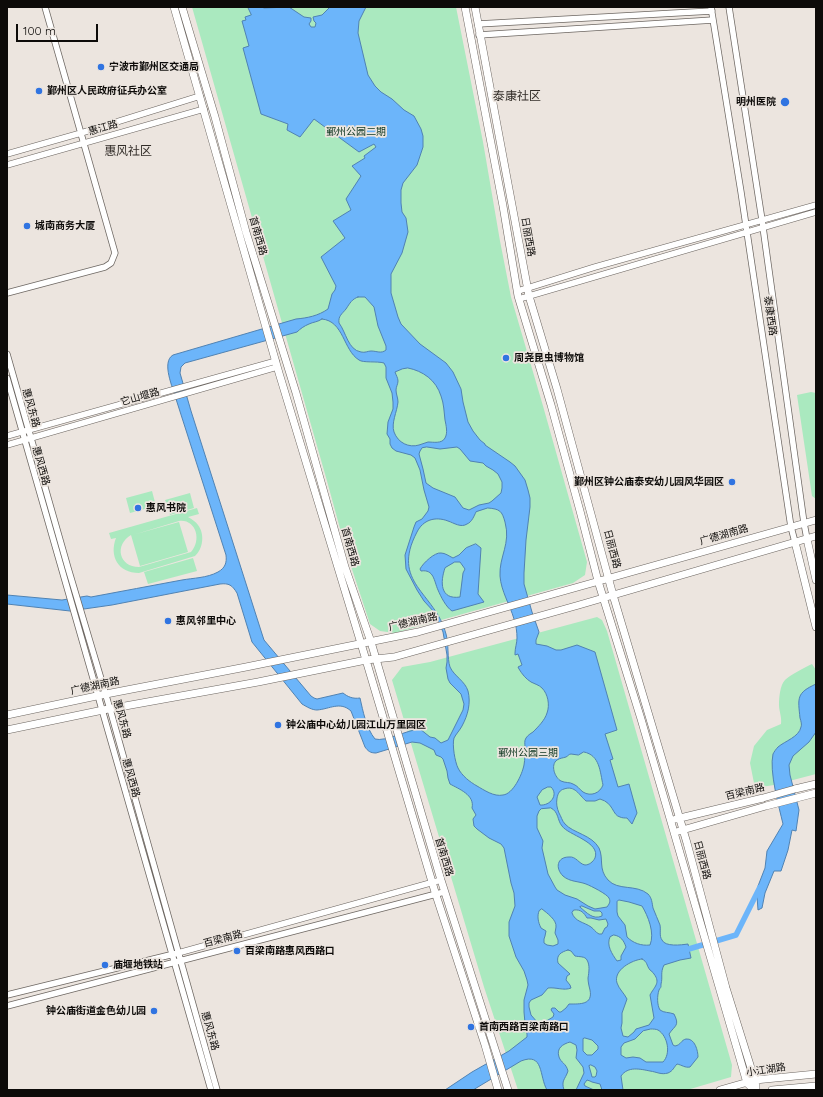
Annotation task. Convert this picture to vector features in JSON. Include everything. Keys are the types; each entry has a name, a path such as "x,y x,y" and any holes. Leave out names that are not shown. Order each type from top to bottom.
{"main road":[{"name":"首南西路","path":"174,7 276,364 435,894 485,1045 498,1090"},
{"name":"首南西路","path":"182,7 215,117 246,232 296,393 345,567 370,642 444,892 508,1090"},
{"name":"日丽西路","path":"465,7 520,299 551,405 598,581 641,719 747,1083 755,1090"},
{"name":"日丽西路","path":"475,7 479,35 529,296 557,389 613,595 683,830 726,988 755,1080 755,1090"},
{"name":"广德湖南路","path":"7,715 418,632 816,520"},
{"path":"7,730 103,710 258,682 366,660 394,657 816,536"},
{"name":"泰康西路","path":"807,539 816,580"},
{"name":"泰康西路","path":"795,542 816,627"},
{"name":"百梁南路","path":"670,821 816,784"},
{"name":"百梁南路","path":"674,833 816,793"},
{"name":"小江湖路","path":"720,1090 755,1080 816,1074"},
{"name":"小江湖路","path":"772,1090 816,1086"}],"street":[{"path":"7,294 105,267 111,263 115,253 45,7"},
{"name":"泰康西路","path":"729,7 762,220 807,539"},
{"path":"478,24 712,9"},
{"name":"泰康西路","path":"712,9 791,527 795,542"},
{"path":"479,35 714,20"},
{"name":"惠江路","path":"7,154 200,96"},
{"name":"惠江路","path":"7,165 204,109"},
{"path":"518,291 595,267 816,205"},
{"path":"520,299 816,212"},
{"name":"惠风东路","path":"7,354 27,439 82,611 102,695 110,709 176,954 217,1090"},
{"name":"它山堰路","path":"7,436 276,364"},
{"name":"它山堰路","path":"7,445 276,364"},
{"path":"7,378 25,431"},
{"name":"惠风西路","path":"27,439 74,612 102,695 103,710 176,954"},
{"name":"百梁南路","path":"7,995 176,954 441,880"},
{"name":"百梁南路","path":"7,1006 444,892"},
{"path":"178,961 212,1090"}],"green space":[{"name":"鄞州公园二期","path":"192,7 456,7 483,142 511,297 587,562 585,575 573,583 395,633 380,631 370,624 347,554"},
{"path":"811,392 816,393 816,499 812,496 797,395"},
{"path":"152,491 156,506 130,513 126,498"},
{"path":"190,493 194,508 170,515 165,500"},
{"path":"197,508 199,514 188,517 196,523 200,529 202,533 202,541 200,549 195,556 139,573 126,570 117,562 114,551 116,538 111,539 109,533","holes":["179,521 190,523 196,531 197,536 191,552 139,567 132,566 123,560 121,555 122,544 131,535 140,566 188,552 179,522 136,534"]},
{"path":"193,558 197,571 148,584 144,572"},
{"name":"鄞州公园三期","path":"597,617 602,620 607,631 732,1065 731,1077 687,1090 518,1090 484,987 392,680 402,667 430,662"},
{"path":"812,664 816,670 816,774 774,785 755,788 750,763 754,746 767,730 781,724 779,702 782,685 787,678"}],"water":[{"path":"248,7 289,7 304,17 311,18 309,24 311,27 315,27 316,23 313,17 322,15 330,7 366,7 359,21 358,33 368,75 381,92 414,116 421,129 423,136 423,147 417,165 403,183 401,190 402,212 406,218 408,232 402,253 391,274 391,293 401,324 420,344 446,363 453,372 461,389 468,422 473,431 485,445 515,466 525,480 530,498 530,507 526,540 524,584 539,632 536,644 547,646 556,650 577,645 595,652 617,730 605,734 613,759 610,760 618,787 629,784 637,813 632,824 627,818 617,816 605,801 600,799 595,801 586,801 574,789 571,788 561,790 557,796 557,808 562,820 568,827 592,840 599,848 603,872 608,880 622,887 638,889 648,894 652,901 660,925 661,938 664,942 666,944 674,945 688,944 691,958 664,965 662,970 661,987 658,992 658,1006 663,1012 674,1014 676,1018 677,1023 669,1034 673,1045 675,1046 680,1044 686,1039 689,1039 694,1043 698,1057 690,1067 677,1064 670,1072 663,1074 631,1069 621,1076 623,1090 602,1090 600,1084 587,1080 584,1084 585,1086 594,1090 576,1090 584,1073 583,1067 576,1058 576,1045 570,1042 563,1045 558,1051 560,1059 568,1071 563,1082 564,1090 547,1090 540,1067 534,1060 528,1059 521,1061 473,1090 445,1090 472,1072 509,1051 527,1037 524,1000 528,985 524,971 516,957 509,936 509,922 515,906 514,893 504,848 501,844 489,838 474,826 473,819 476,815 472,808 471,799 462,790 450,784 443,759 436,755 434,750 420,743 412,742 376,753 368,751 351,711 347,708 343,706 335,706 315,710 302,704 252,642 237,593 232,586 228,584 220,584 112,605 70,611 7,604 7,595 62,600 87,596 91,597 205,577 218,572 225,565 226,555 169,376 168,363 173,355 296,319 312,316 328,309 336,286 321,257 345,238 333,221 351,210 346,199 361,176 352,166 365,158 364,156 376,147 374,144 359,152 314,119 300,137 287,130 288,124 261,114 243,48 249,46 242,21 246,20 245,17 251,15","holes":["358,297 365,297 374,307 378,326 386,346 386,350 381,352 361,352 357,351 350,344 339,323 339,319 353,300","322,319 335,325 350,350 359,360 384,363 386,367 386,378 392,393 393,402 393,409 388,422 387,434 390,439 390,444 396,451 411,455 415,458 420,470 429,507 428,511 422,519 416,522 414,527 405,555 406,569 424,601 435,613 443,632 447,655 446,668 448,679 461,694 464,704 463,710 448,740 441,743 420,729 384,739 375,739 367,725 360,698 347,696 343,693 317,699 314,698 264,640 191,411 180,373 181,367 185,363 297,332 305,326","408,368 414,369 424,374 436,385 444,408 447,431 444,440 440,442 428,442 411,446 404,444 398,439 393,429 398,402 396,390 398,381 395,372","427,447 440,449 457,447 470,461 483,463 498,474 502,482 501,493 489,503 479,505 469,510 463,508 455,497 433,488 426,483 419,454 422,448","488,508 498,510 503,515 507,537 501,562 500,576 502,587 516,626 517,638 515,655 518,654 522,665 518,667 521,673 529,681 542,688 546,693 548,703 548,710 545,718 525,739 524,765 519,779 514,788 507,794 503,795 489,793 472,783 458,768 454,753 453,741 461,728 467,713 469,704 468,691 467,687 450,667 446,634 433,608 411,576 409,564 410,549 417,532 426,522 439,519 462,526 469,523 473,519 476,512","584,752 596,760 603,785 600,790 589,794 583,792 575,785 561,781 557,777 554,771 555,762 558,759 566,757 570,754 578,755","551,787 554,796 547,804 540,805 537,797 542,790","551,808 557,814 560,824 565,829 589,843 593,848 596,852 595,858 591,863 585,865 574,858 565,857 560,861 558,866 560,873 566,878 586,884 605,894 610,901 607,907 595,909 557,890 548,874 542,848 543,841 537,828 537,816 541,809","619,900 642,906 651,930 652,935 650,945 637,944 627,937 625,925 618,916 617,902","582,906 594,911 600,911 602,913 602,916 599,917 590,915 580,907","542,909 553,919 556,924 555,933 558,944 553,946 544,943 546,931 541,928 538,917 539,911","574,910 579,910 587,918 599,920 606,919 608,924 602,934 599,934 591,927 575,918 572,913","614,935 619,936 623,941 626,947 621,956 621,960 617,961 609,946 610,937","568,950 575,956 583,957 587,960 589,966 588,978 590,999 585,1003 569,1004 561,1012 555,1008 552,1008 551,1010 554,1014 553,1017 543,1023 538,1023 531,1015 529,1007 531,1000 542,995 548,988 571,988 566,980 567,976 570,974 558,963 560,954","644,960 650,970 654,973 657,982 650,995 654,1018 649,1025 636,1029 628,1037 623,1036 621,1028 622,1013 627,999 617,983 617,978 624,966 633,961","656,1029 664,1036 668,1050 663,1062 646,1062 640,1058 626,1058 621,1055 621,1047 624,1043 635,1039 643,1031","585,1038 592,1040 598,1046 598,1049 592,1055 587,1055 583,1051 583,1039","591,1065 595,1067 597,1071 595,1077 592,1077 589,1066"]},
{"path":"476,544 481,548 478,594 484,602 452,611 442,599 433,576 429,572 421,571 420,569 426,561 438,553 442,553 453,558 459,555 466,548","holes":["455,562 460,562 465,569 463,573 460,597 449,596 443,589 443,573 445,568"]},
{"path":"816,684 816,732 809,742 793,756 789,765 799,810 796,831 792,830 788,850 781,871 774,871 765,893 762,908 758,910 758,886 765,868 767,851 783,824 773,779 773,754 778,747 798,734 801,725 799,706 800,697 805,690"}],"waterway":[{"path":"682,951 736,935 760,887"}],"place":[{"name":"宁波市鄞州区交通局","path":"101,67"},
{"name":"鄞州区人民政府征兵办公室","path":"39,91"},
{"name":"明州医院","path":"785,102"},
{"name":"城南商务大厦","path":"27,226"},
{"name":"周尧昆虫博物馆","path":"506,358"},
{"name":"鄞州区钟公庙泰安幼儿园风华园区","path":"732,482"},
{"name":"惠风书院","path":"138,508"},
{"name":"惠风邻里中心","path":"168,621"},
{"name":"钟公庙中心幼儿园江山万里园区","path":"278,725"},
{"name":"百梁南路惠风西路口","path":"237,951"},
{"name":"庙堰地铁站","path":"105,965"},
{"name":"钟公庙街道金色幼儿园","path":"154,1011"},
{"name":"首南西路百梁南路口","path":"471,1027"}],"district":[{"name":"泰康社区","path":"517,96"},
{"name":"惠风社区","path":"128,151"}]}
